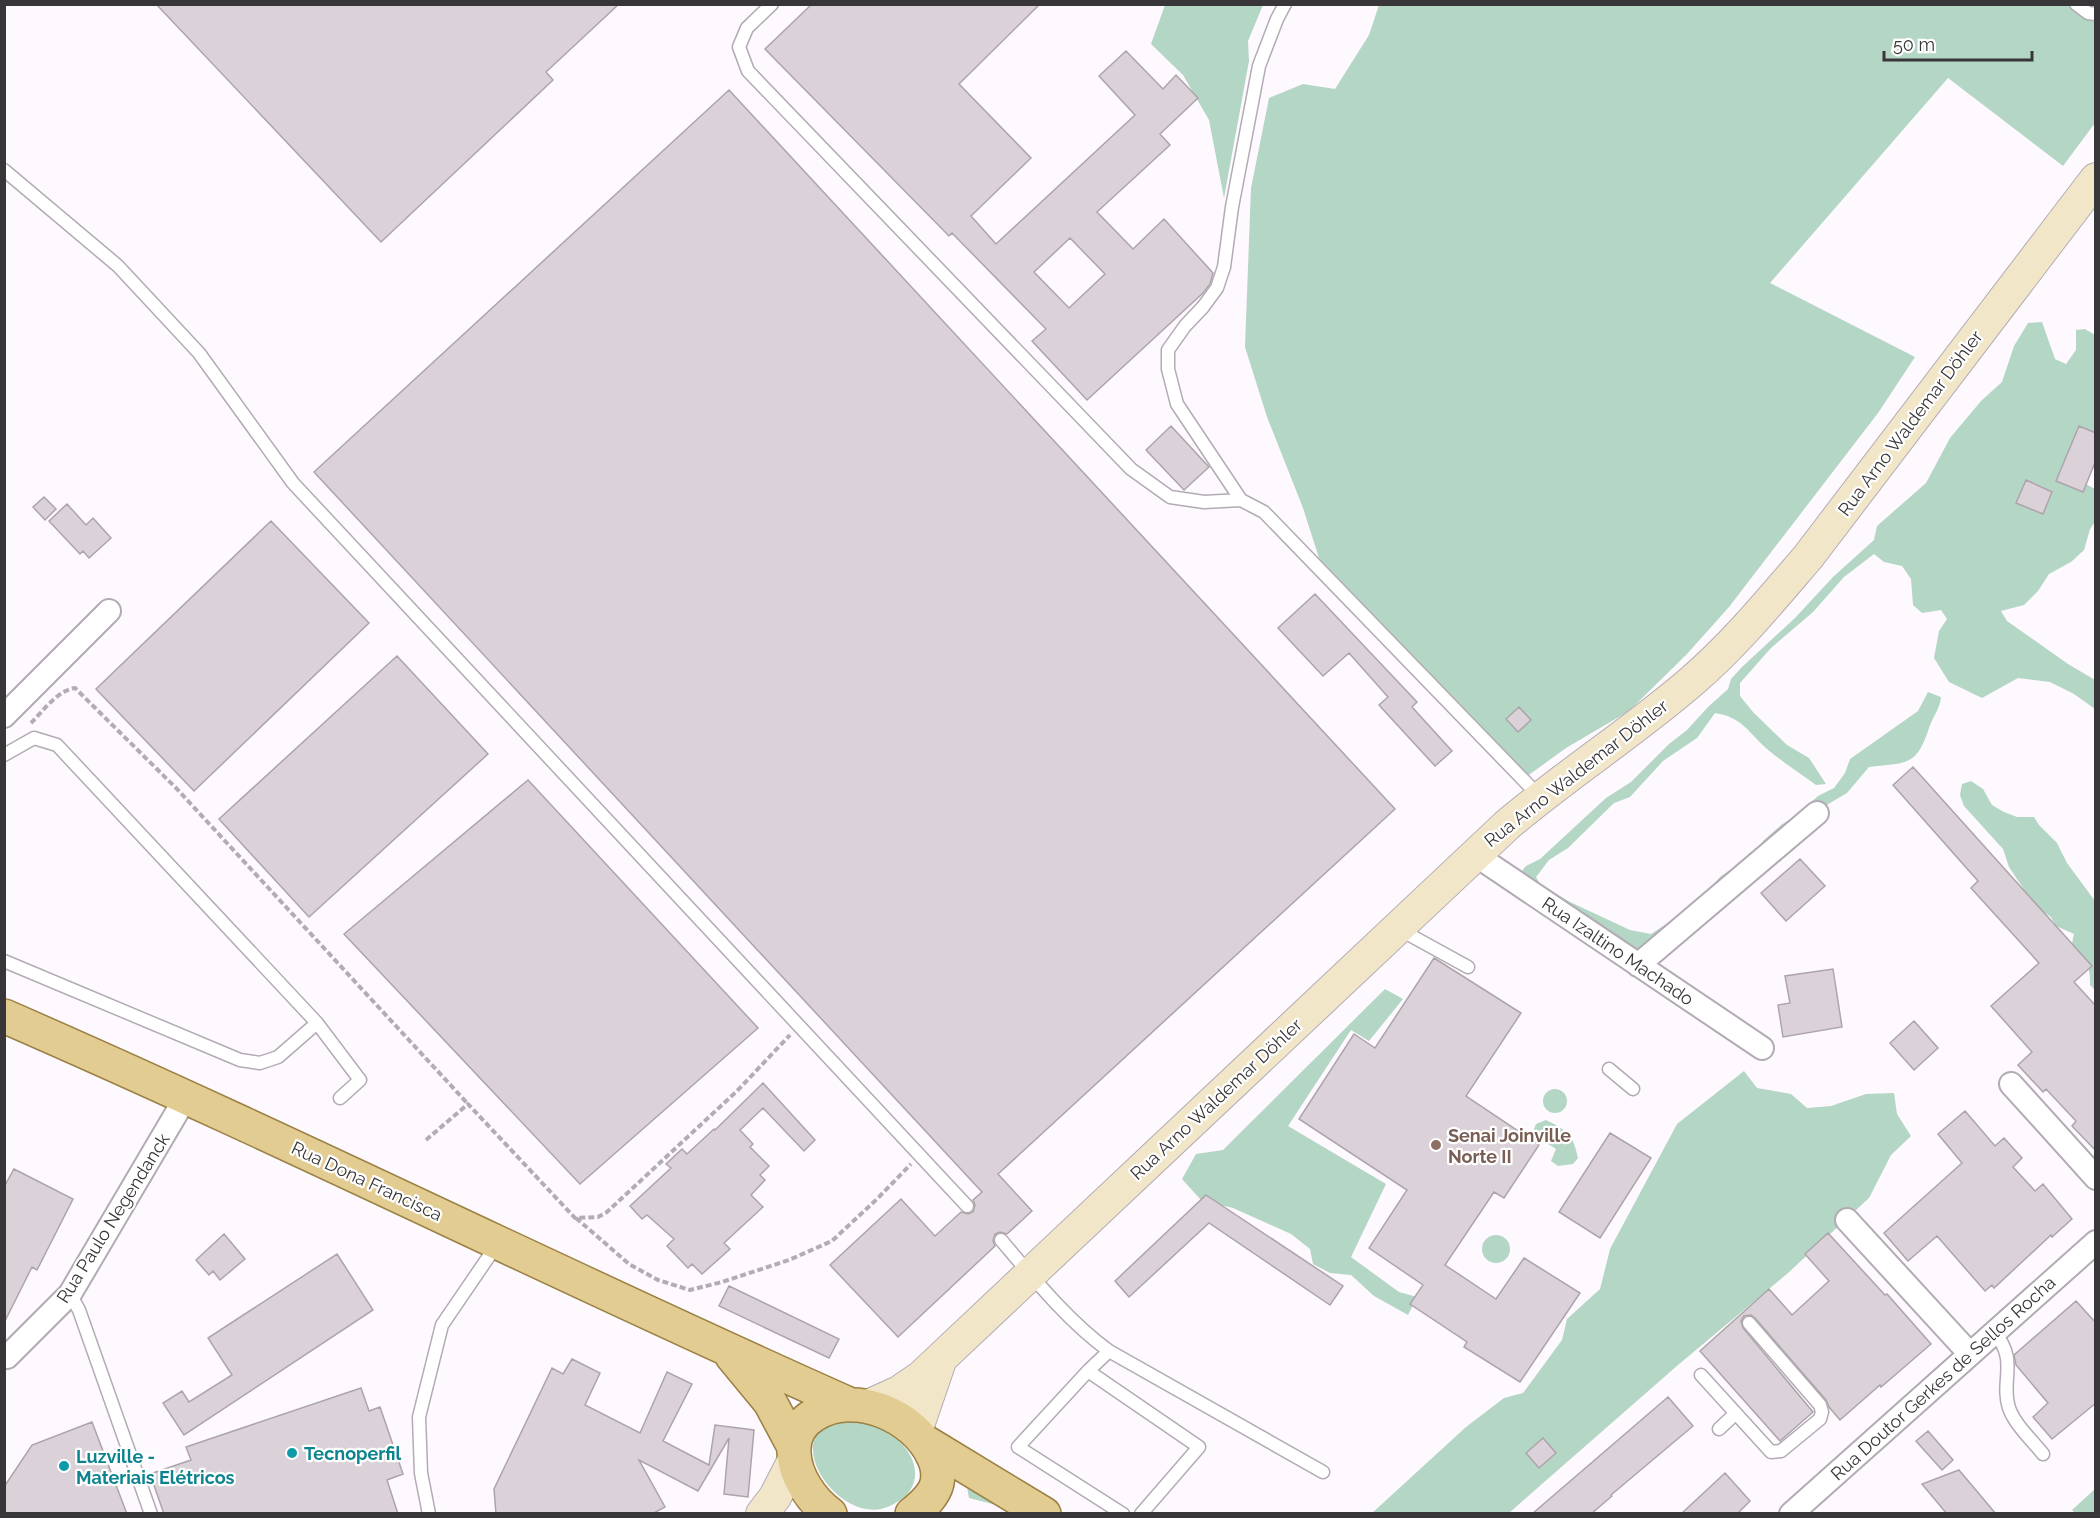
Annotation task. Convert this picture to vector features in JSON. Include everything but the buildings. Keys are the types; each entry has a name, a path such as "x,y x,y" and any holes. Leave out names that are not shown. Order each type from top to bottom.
{"main road":[{"name":"Rua Arno Waldemar Döhler","path":"859,1406 899,1392 921,1377 1473,855 1540,797 1605,751 1716,660 1808,557 2096,180"},
{"name":"Rua Dona Francisca","path":"4,1016 186,1097 727,1350 859,1406 887,1413 922,1437"},
{"name":"Rua Dona Francisca","path":"727,1350 770,1402 794,1453 809,1493 830,1514"},
{"name":"Rua Arno Waldemar Döhler","path":"922,1437 941,1359"},
{"path":"762,1514 775,1497 794,1453 798,1430 806,1419 819,1411 859,1406"},
{"path":"922,1437 937,1463 938,1482 949,1514"},
{"path":"922,1437 1031,1506"},
{"path":"938,1482 1031,1506"},
{"path":"912,1514 933,1493 938,1482"}],"street":[{"path":"4,716 109,611"},
{"path":"1638,964 1817,813"},
{"name":"Rua Izaltino Machado","path":"1473,855 1762,1048"},
{"path":"2011,1084 2096,1178"},
{"name":"Rua Paulo Negendanck","path":"7,1358 70,1294 186,1097"},
{"path":"1847,1220 1970,1354"},
{"name":"Rua Doutor Gerkes de Sellos Rocha","path":"1791,1514 2096,1242"}],"lane":[{"path":"772,4 747,28 739,47 748,71 1131,469 1170,497 1204,502 1240,500 1264,512 1540,797"},
{"path":"1240,500 1177,405 1168,369 1168,350 1217,288 1224,267 1232,207 1259,66 1285,4"},
{"path":"2076,4 2088,14 2096,14"},
{"path":"4,170 118,266 199,353 293,483 967,1206"},
{"path":"4,755 34,738 57,745 317,1023 360,1080 340,1098"},
{"path":"1396,928 1468,967"},
{"path":"4,961 240,1060 260,1063 278,1057 317,1023"},
{"path":"1609,1069 1633,1089"},
{"path":"1001,1240 1030,1274 1094,1340 1109,1351 1323,1472"},
{"path":"429,1514 420,1473 419,1418 442,1325 499,1242"},
{"path":"70,1294 79,1311 151,1514"},
{"path":"1701,1375 1771,1452 1781,1451 1820,1419 1822,1412 1820,1405 1749,1323"},
{"path":"1994,1332 2006,1349 2009,1408 2014,1418 2043,1454"},
{"path":"1109,1351 1018,1447 1123,1514"},
{"path":"1088,1371 1199,1447 1141,1514"},
{"path":"1719,1429 1735,1414"}],"path":[{"path":"27,727 62,693 75,688 177,789 575,1218 629,1264 658,1280 690,1290 789,1260 832,1241 919,1155"},
{"path":"575,1218 598,1217 607,1212 737,1091 799,1026"},
{"path":"426,1140 468,1104"}],"green space":[{"path":"1165,5 1263,5 1248,41 1249,61 1224,198 1209,120 1183,75 1151,44"},
{"path":"1379,5 2095,5 2095,123 2063,166 1948,78 1770,283 1915,357 1878,413 1729,607 1687,654 1629,711 1566,748 1526,777 1320,561 1303,508 1267,417 1245,347 1251,188 1269,98 1303,84 1335,89 1369,35"},
{"path":"2042,322 2055,359 2066,364 2076,350 2076,330 2085,329 2095,335 2095,433 2084,483 2095,489 2095,522 2090,529 2084,550 2071,562 2049,574 2038,591 2024,605 2001,611 2007,621 2095,680 2095,709 2074,694 2050,682 2018,678 1982,698 1949,682 1934,658 1939,631 1947,619 1941,610 1922,613 1913,605 1911,579 1902,566 1884,562 1874,554 1844,577 1813,612 1771,648 1740,683 1740,696 1753,712 1787,745 1809,758 1826,784 1816,785 1773,754 1744,726 1732,718 1715,713 1697,738 1663,761 1630,797 1614,803 1568,848 1549,860 1536,877 1540,884 1570,902 1630,930 1651,934 1692,907 1721,876 1750,857 1781,825 1798,814 1818,796 1834,788 1845,773 1850,759 1918,711 1928,692 1941,697 1924,741 1914,757 1901,763 1869,767 1847,793 1820,809 1655,946 1635,949 1517,877 1526,866 1540,859 1606,798 1631,782 1669,744 1687,730 1728,689 1731,679 1742,667 1874,540 1877,526 1926,483 1950,438 1981,401 2002,382 2014,346 2028,323"},
{"path":"1971,781 1983,789 1992,805 2004,812 2017,817 2034,817 2057,843 2067,863 2095,901 2095,990 2090,985 2087,964 2073,950 2074,934 2056,926 2051,917 2027,900 2023,888 2009,867 2003,849 1964,806 1960,795 1962,784"},
{"path":"1385,989 1403,999 1369,1041 1351,1030 1288,1126 1386,1184 1351,1257 1399,1292 1417,1297 1408,1315 1374,1296 1351,1275 1330,1273 1313,1264 1310,1249 1291,1234 1233,1208 1201,1200 1182,1179 1196,1154 1223,1150"},
{"path":"1744,1071 1757,1088 1791,1094 1807,1108 1831,1106 1866,1094 1894,1093 1897,1114 1911,1136 1891,1155 1869,1198 1788,1273 1678,1365 1509,1513 1371,1514 1466,1427 1504,1398 1523,1393 1562,1340 1567,1319 1600,1289 1610,1249 1677,1124"},
{"path":"1555,1089 1564,1092 1567,1101 1564,1110 1555,1113 1546,1110 1543,1101 1546,1092"},
{"path":"1546,1120 1560,1127 1571,1138 1578,1158 1573,1164 1558,1166 1551,1161 1556,1149 1545,1142 1536,1143 1532,1134 1536,1124"},
{"path":"1496,1235 1506,1239 1510,1249 1506,1259 1496,1263 1486,1259 1482,1249 1486,1239"},
{"path":"845,1420 876,1426 894,1437 905,1447 912,1458 915,1470 914,1482 908,1493 897,1502 881,1509 862,1508 845,1500 830,1487 819,1471 813,1454 815,1439 825,1426"},
{"path":"967,1487 1000,1506 969,1498"},
{"path":"2095,1489 2095,1513 2075,1513 2072,1510"}],"place":[{"name":"Senai Joinville Norte II","path":"1436,1145"},
{"name":"Tecnoperfil","path":"292,1453"},
{"name":"Luzville - Materiais Elétricos","path":"64,1466"}]}
